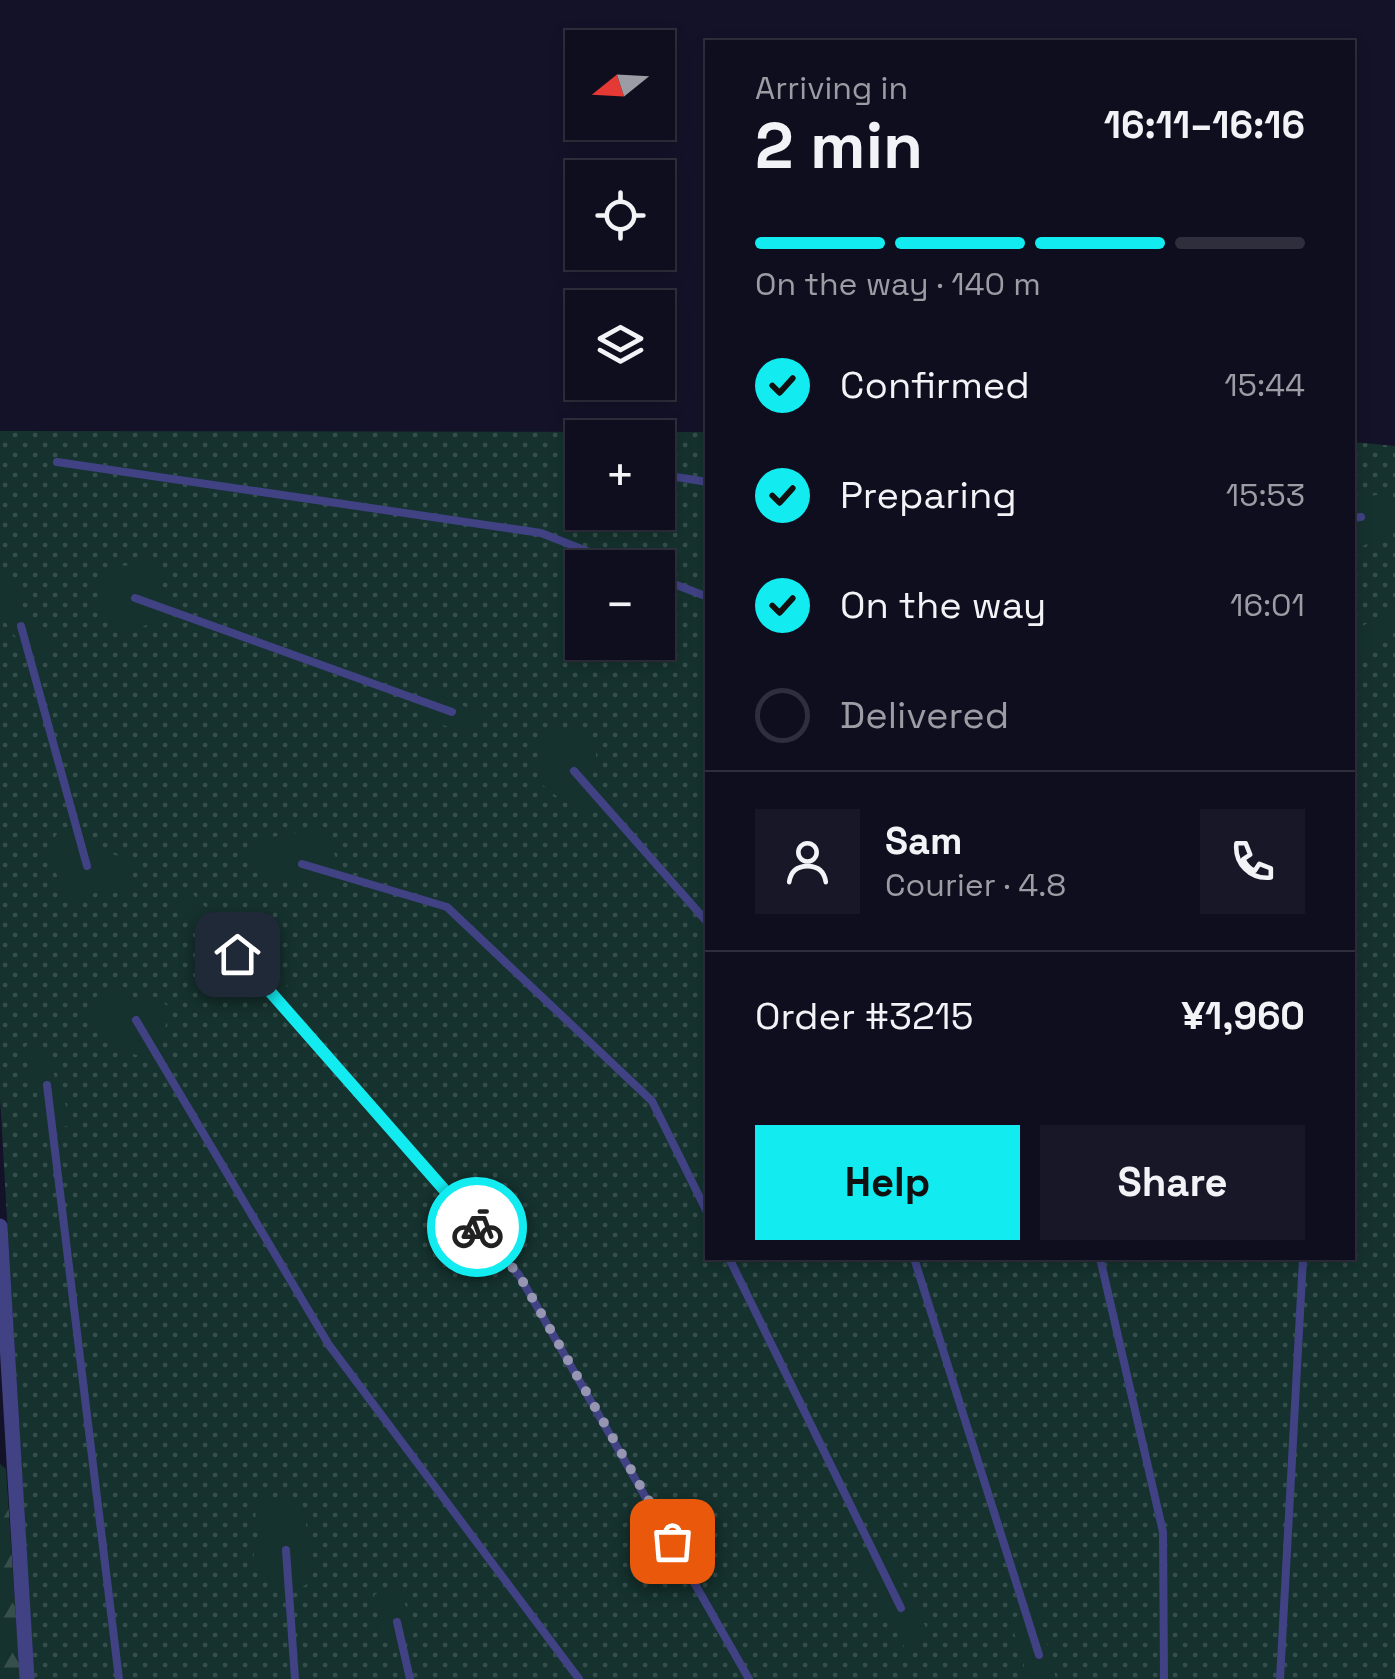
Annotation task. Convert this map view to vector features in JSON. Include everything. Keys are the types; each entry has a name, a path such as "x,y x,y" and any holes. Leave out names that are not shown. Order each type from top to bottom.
{"street":[{"path":"0,1226 6,1458 26,1679"}],"lane":[{"path":"57,462 541,534 583,550"},
{"path":"675,477 705,482"},
{"path":"675,585 705,597"},
{"path":"135,598 452,712"},
{"path":"21,626 87,866"},
{"path":"574,771 705,920"},
{"path":"302,864 446,907 652,1101 705,1208"},
{"path":"237,954 519,1275 749,1679"},
{"path":"136,1020 328,1345 579,1679"},
{"path":"47,1085 119,1679"},
{"path":"730,1260 901,1608"},
{"path":"915,1260 1039,1655"},
{"path":"1100,1260 1162,1532 1164,1679"},
{"path":"1280,1679 1303,1260"},
{"path":"286,1550 295,1679"},
{"path":"396,1622 410,1679"}],"green space":[{"path":"0,431 565,432 565,530 675,530 675,432 705,432 705,1260 1355,1260 1355,442 1395,446 1395,1679 34,1679 0,1098"},
{"path":"1389,496 1395,502 1395,532 1355,549 1355,500"},
{"path":"148,562 156,565 162,591 173,609 171,618 133,628 118,627 101,604 99,584 105,569"},
{"path":"11,579 25,612 52,649 37,659 4,619 0,584"},
{"path":"1395,606 1395,630 1355,658 1355,631"},
{"path":"427,691 477,713 478,727 448,726 419,714 417,702"},
{"path":"562,729 587,735 596,748 591,765 596,798 587,809 558,797 541,782 538,768 543,738"},
{"path":"313,824 327,832 339,866 340,877 333,886 325,889 306,879 274,881 260,875 252,859 252,845 260,839 297,833"},
{"path":"66,827 81,832 97,851 125,860 132,869 130,886 119,892 95,893 72,900 59,880 52,853 55,837"},
{"path":"192,893 238,942 278,963 288,982 279,996 263,1003 176,906 182,895"},
{"path":"109,989 136,998 156,997 170,1008 152,1052 144,1055 125,1051 98,1029 91,1007 100,991"},
{"path":"40,1038 71,1119 67,1126 50,1130 43,1129 24,1048"},
{"path":"0,1464 6,1469 20,1679 0,1679"},
{"path":"266,1497 294,1501 304,1511 314,1563 306,1585 294,1588 272,1580 254,1559 261,1539 256,1510"},
{"path":"884,1548 930,1635 905,1648 860,1563"},
{"path":"400,1588 414,1633 395,1646 388,1642 374,1595"},
{"path":"1037,1608 1056,1679 1028,1679 1010,1619"}],"way so far":[{"path":"477,1227 519,1275 672,1541"}],"route":[{"path":"237,954 477,1227"}]}
